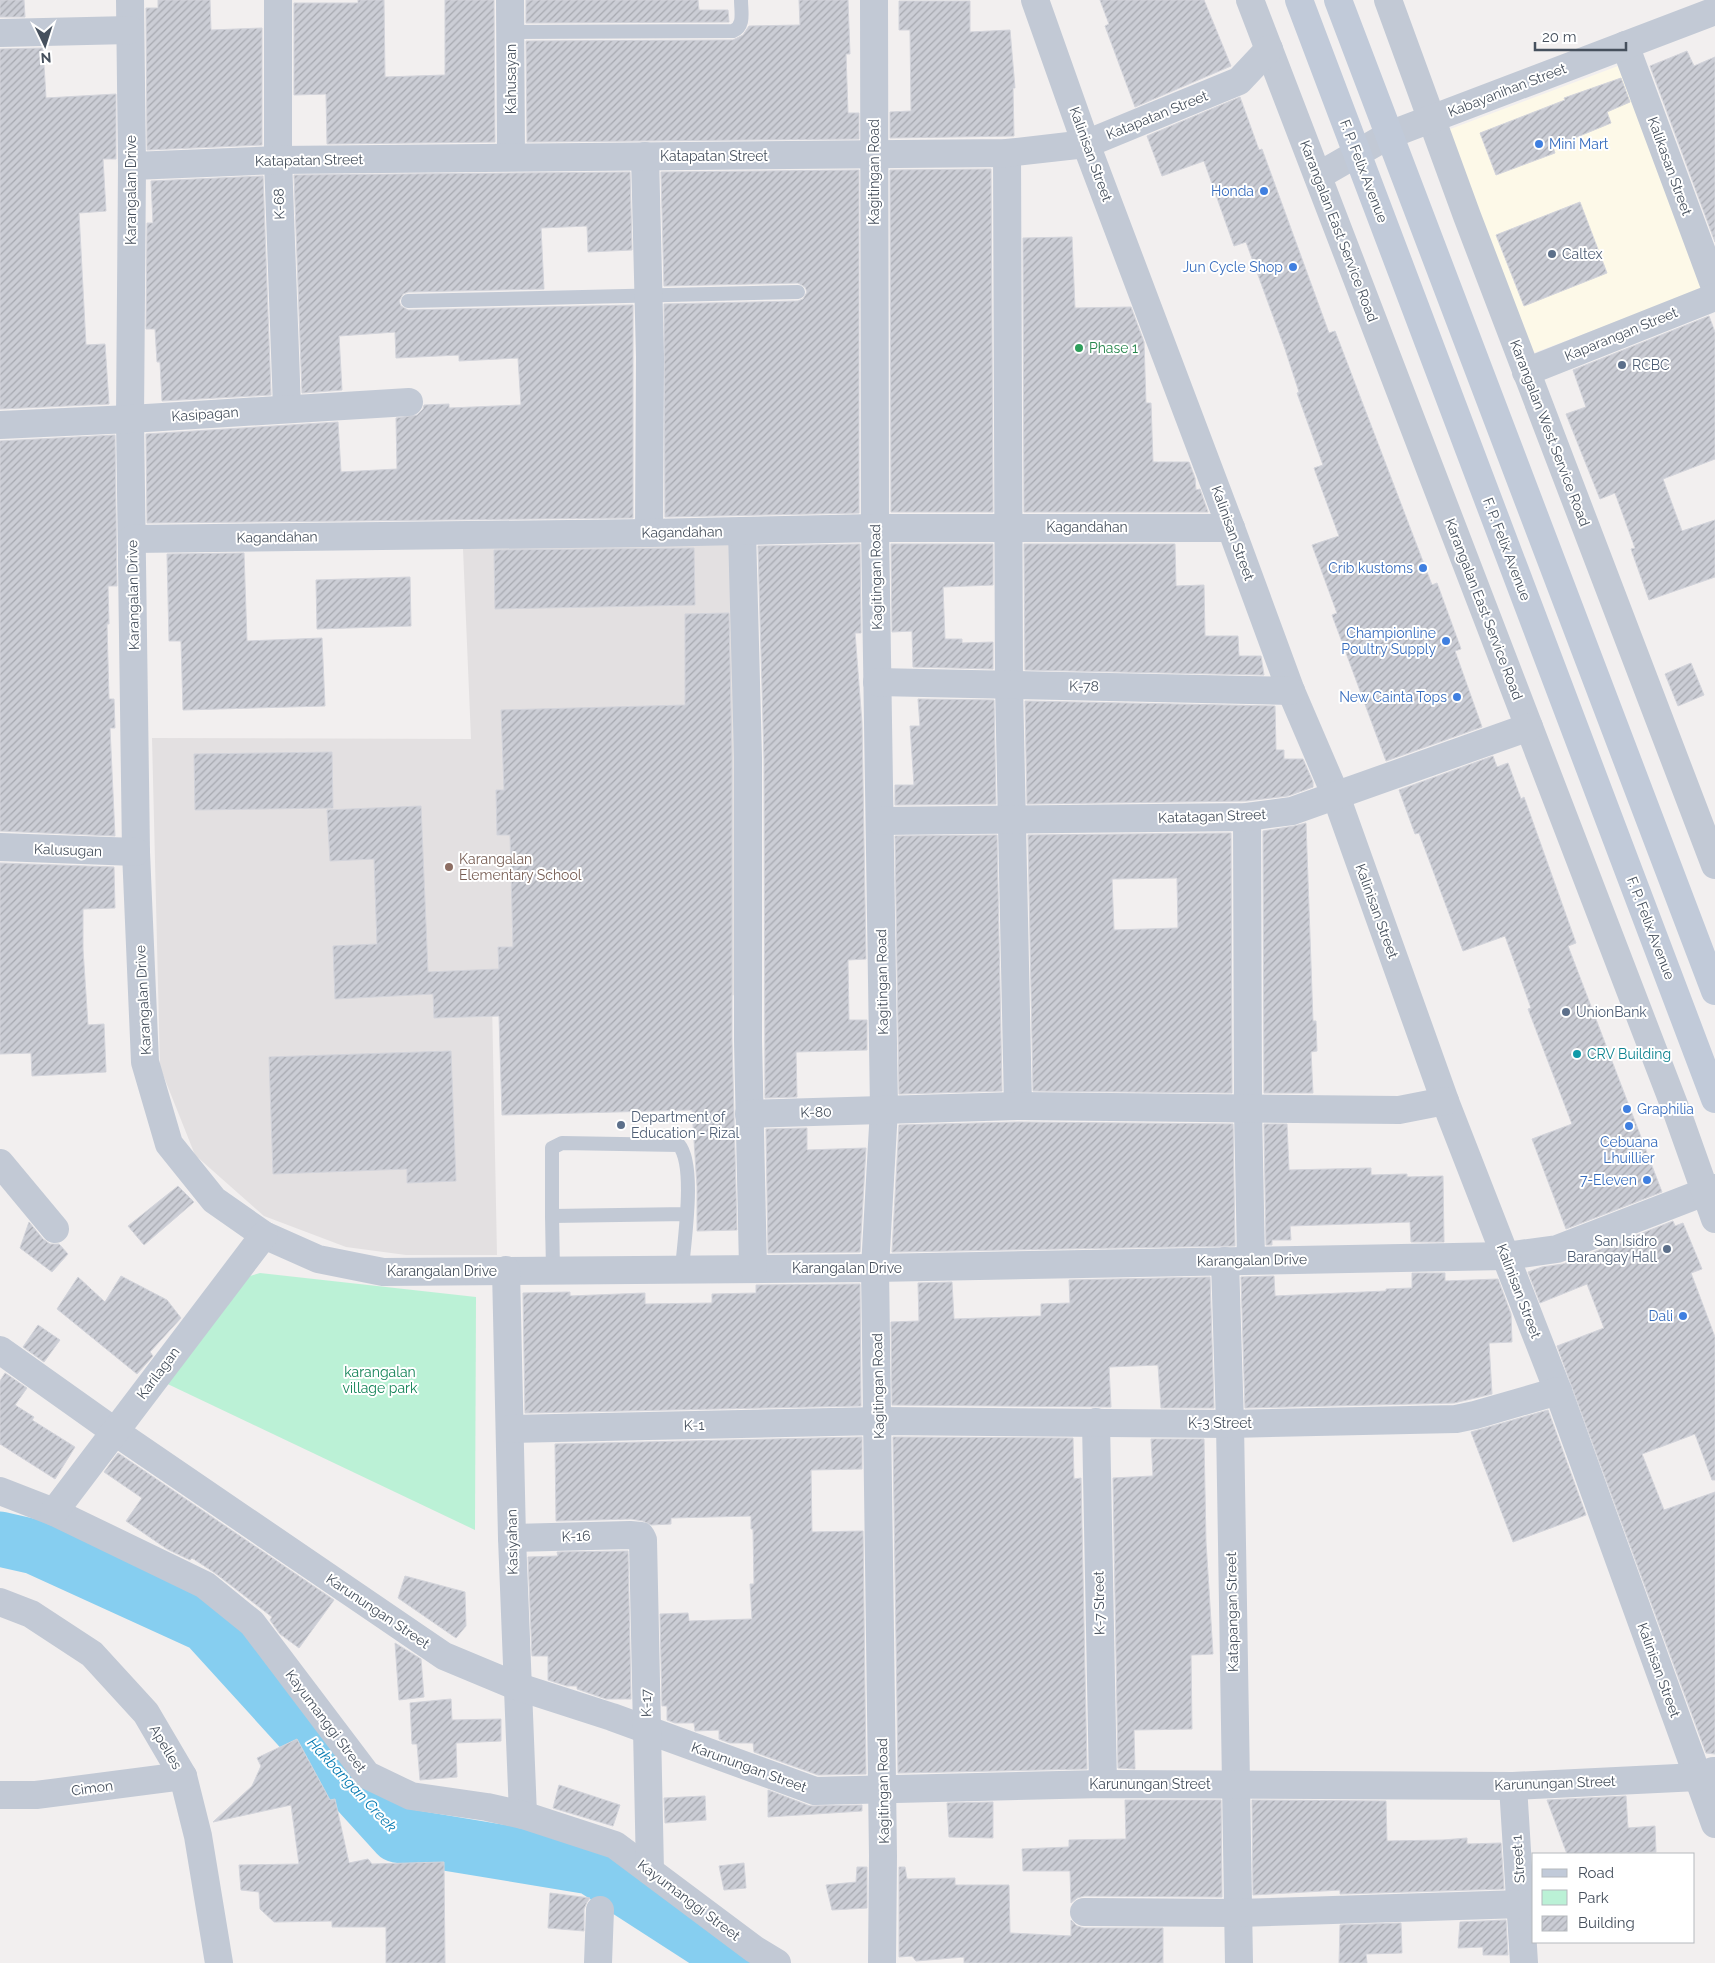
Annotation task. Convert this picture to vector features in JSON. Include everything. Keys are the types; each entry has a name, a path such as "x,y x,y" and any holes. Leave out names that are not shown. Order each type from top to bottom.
{"main road":[{"name":"F. P. Felix Avenue","path":"1300,0 1715,1099"},
{"path":"1338,0 1715,991"}],"street":[{"name":"Karangalan Drive","path":"130,0 132,166 130,419 136,852 145,1062 169,1144 214,1200 264,1235 318,1259 383,1272 875,1268 1506,1256 1557,1249 1710,1190"},
{"name":"K-68","path":"278,0 278,160 287,408"},
{"name":"Kahusayan","path":"510,0 511,157"},
{"name":"Kagitingan Road","path":"874,0 875,528 884,1109 875,1268 879,1421 882,1963"},
{"name":"Kalinisan Street","path":"1035,0 1086,144 1232,528 1291,691 1336,796 1445,1101 1707,1774 1715,1824"},
{"name":"Karangalan East Service Road","path":"1250,0 1678,1115 1710,1190 1715,1219"},
{"name":"Karangalan West Service Road","path":"1388,0 1526,372 1715,865"},
{"name":"Kabayanihan Street","path":"1318,176 1389,135 1715,12"},
{"path":"0,33 130,30"},
{"name":"Kalikasan Street","path":"1625,45 1715,287"},
{"name":"Katapatan Street","path":"132,166 278,160 1006,153 1086,144 1239,82 1269,49"},
{"path":"1006,153 1009,684 1018,1106"},
{"path":"645,156 648,294 649,533"},
{"name":"Kaparangan Street","path":"1526,372 1715,297"},
{"name":"Kasipagan","path":"0,425 409,402"},
{"name":"Kagandahan","path":"132,539 649,533 875,528 1232,528"},
{"path":"742,531 748,758 749,1114 753,1268"},
{"name":"K-78","path":"877,682 1291,691"},
{"name":"Katatagan Street","path":"880,821 1247,817 1292,811 1530,727"},
{"name":"Katapangan Street","path":"1239,1963 1230,1424 1248,1109 1247,817"},
{"name":"Kalusugan","path":"0,848 136,852"},
{"name":"K-80","path":"749,1114 1018,1106 1399,1110 1445,1101"},
{"path":"0,1163 56,1229"},
{"name":"Karilagan","path":"54,1512 264,1235"},
{"name":"Kasiyahan","path":"506,1270 516,1686 522,1814"},
{"name":"Karunungan Street","path":"0,1350 114,1431 444,1656 516,1686 646,1730 815,1791 1103,1784 1513,1786 1707,1774"},
{"name":"K-3 Street","path":"879,1421 1230,1424 1456,1419 1558,1391"},
{"name":"K-1","path":"510,1429 879,1421"},
{"name":"K-7 Street","path":"1096,1422 1103,1784"},
{"name":"Kayumanggi Street","path":"0,1491 54,1512 205,1585 252,1623 367,1775 411,1796 522,1814 615,1845 754,1949 777,1963"},
{"name":"K-16","path":"512,1538 630,1534 641,1536"},
{"name":"K-17","path":"641,1536 644,1545 650,1871"},
{"name":"Apelles","path":"0,1602 31,1614 92,1654 146,1713 183,1776 198,1836 219,1963"},
{"name":"Cimon","path":"0,1794 36,1795 183,1776"},
{"name":"Street 1","path":"1513,1786 1522,1904 1524,1963"},
{"path":"1084,1912 1238,1913 1522,1904"},
{"path":"598,1963 600,1910"}],"lane":[{"path":"510,32 733,31 742,24 741,0"},
{"path":"408,301 798,292"},
{"path":"554,1270 552,1148 562,1143 679,1145 684,1152 686,1164 687,1214 682,1269"},
{"path":"552,1216 687,1214"}],"shaded area":[{"path":"1618,66 1703,289 1531,354 1445,131"},
{"name":"Karangalan Elementary School","path":"737,544 743,995 492,1001 497,1255 406,1255 346,1247 264,1216 195,1155 160,1067 152,738 471,739 463,549"}],"green space":[{"name":"karangalan village park","path":"260,1273 476,1297 475,1530 155,1378 250,1276"}],"building":[{"path":"0,0 24,0 25,17 0,17"},
{"path":"158,0 210,0 211,30 262,28 262,145 147,150 146,8 158,8"},
{"path":"358,0 384,0 385,77 445,75 445,0 494,0 495,142 327,144 326,94 294,95 294,3 358,3"},
{"path":"526,0 698,0 699,10 728,10 729,22 526,23"},
{"path":"799,0 848,0 850,54 846,54 848,113 859,113 859,139 527,142 526,41 733,40 743,35 749,26 800,25"},
{"path":"1100,0 1204,0 1231,66 1135,107 1105,26 1109,24"},
{"path":"899,1 970,1 970,32 1010,30 1015,88 1013,88 1014,136 890,138 890,112 911,111 910,30 899,30"},
{"path":"43,48 46,98 116,94 116,159 103,159 106,211 79,213 86,345 105,344 109,404 0,409 0,49"},
{"path":"1687,51 1694,66 1715,57 1715,242 1650,66"},
{"path":"1621,78 1630,102 1607,112 1611,123 1553,147 1555,153 1496,175 1480,133 1565,100 1564,98"},
{"path":"1240,97 1259,150 1262,149 1329,333 1335,331 1432,585 1437,583 1461,649 1455,651 1482,727 1386,761 1332,615 1337,613 1312,545 1339,536 1314,468 1323,465 1297,393 1299,392 1285,349 1246,242 1234,246 1204,161 1162,176 1147,136"},
{"path":"991,169 993,512 891,512 890,170"},
{"path":"859,170 859,513 665,517 664,304 798,301 803,299 807,292 805,287 798,283 664,286 661,172"},
{"path":"630,172 632,250 588,252 587,226 541,228 544,289 408,292 403,294 399,301 401,306 408,310 633,305 633,518 147,523 146,434 338,422 341,472 397,469 396,418 417,415 424,405 449,404 449,408 521,405 518,358 459,361 459,355 396,358 395,332 339,336 342,390 302,393 294,175"},
{"path":"263,176 271,395 162,401 160,362 157,362 155,329 146,329 147,223 153,223 151,181"},
{"name":"Caltex","path":"1580,202 1607,273 1524,306 1496,235"},
{"path":"1072,237 1075,308 1131,307 1144,342 1146,403 1151,403 1153,462 1189,462 1195,478 1196,490 1200,489 1208,512 1024,512 1023,238"},
{"path":"1709,316 1715,332 1715,459 1663,479 1682,531 1715,520 1715,577 1649,600 1631,549 1635,548 1615,493 1600,499 1566,414 1586,407 1573,370"},
{"path":"115,435 117,586 108,586 109,624 107,624 109,699 114,699 115,728 110,728 115,836 0,831 0,441"},
{"path":"860,544 861,633 855,633 862,723 866,959 848,960 849,1020 867,1020 867,1050 796,1052 797,1097 765,1098 764,758 758,546"},
{"path":"891,544 993,544 993,585 943,587 945,639 962,639 962,643 993,642 993,669 913,667 912,631 892,632"},
{"path":"1024,544 1175,544 1176,586 1204,585 1205,636 1238,636 1239,656 1261,656 1264,675 1025,670"},
{"path":"694,548 695,605 495,609 494,550"},
{"path":"244,553 247,641 322,638 325,706 183,710 181,641 169,641 167,554"},
{"path":"410,577 411,626 317,629 316,580"},
{"path":"729,613 732,758 732,1041 737,1230 697,1231 697,1186 692,1110 502,1115 499,1016 434,1018 433,994 335,999 333,946 377,944 374,859 330,861 327,810 421,806 428,972 499,969 498,947 513,947 510,835 497,835 496,790 504,790 501,710 685,705 685,614"},
{"path":"1691,663 1704,695 1678,706 1665,674"},
{"path":"918,699 994,700 996,804 895,805 895,785 914,785 910,726 920,726"},
{"path":"1025,701 1275,706 1276,750 1284,750 1284,759 1303,759 1313,782 1313,787 1288,796 1246,801 1027,804"},
{"path":"332,752 333,808 195,810 194,754"},
{"path":"1493,756 1497,767 1508,763 1521,799 1524,797 1576,943 1568,946 1662,1192 1566,1229 1532,1139 1572,1124 1528,1009 1531,1008 1505,936 1463,951 1419,833 1415,834 1399,790"},
{"path":"1306,823 1313,1021 1316,1021 1317,1051 1311,1052 1313,1093 1264,1093 1263,831"},
{"path":"1231,833 1232,1093 1033,1091 1028,835","holes":["1177,878 1178,928 1114,930 1112,879"]},
{"path":"997,835 1002,1091 899,1094 895,836"},
{"path":"0,863 114,867 115,908 83,909 83,949 88,1025 104,1024 106,1072 32,1076 31,1053 0,1054"},
{"path":"451,1051 456,1181 407,1183 407,1169 273,1174 269,1057"},
{"path":"1018,1122 1233,1124 1235,1246 892,1252 899,1125"},
{"path":"1264,1124 1287,1124 1289,1170 1371,1168 1371,1175 1443,1176 1444,1242 1411,1242 1410,1222 1290,1226 1291,1240 1272,1240 1272,1245 1266,1245"},
{"path":"807,1128 807,1150 866,1148 860,1252 768,1253 766,1129"},
{"path":"178,1186 194,1202 144,1245 128,1226"},
{"path":"1673,1221 1675,1226 1683,1223 1702,1269 1691,1273 1715,1337 1715,1480 1712,1480 1695,1434 1642,1454 1664,1510 1715,1492 1715,1754 1706,1753 1557,1346 1604,1328 1587,1284 1540,1303 1528,1272 1542,1267 1563,1264"},
{"path":"29,1222 43,1239 50,1244 59,1244 68,1254 52,1272 20,1248"},
{"path":"1412,1273 1445,1273 1445,1281 1498,1279 1511,1314 1512,1342 1489,1343 1492,1394 1454,1403 1245,1408 1241,1277 1274,1276 1275,1296 1412,1288"},
{"path":"121,1276 167,1300 181,1318 150,1352 153,1356 137,1374 57,1309 78,1277 105,1302"},
{"path":"1210,1277 1214,1408 1161,1408 1158,1365 1109,1367 1111,1407 892,1405 891,1322 919,1321 918,1283 952,1282 954,1319 1041,1316 1041,1304 1070,1303 1069,1280"},
{"path":"860,1284 861,1406 525,1413 523,1293 570,1292 570,1296 645,1293 645,1304 712,1303 712,1294 756,1293 756,1285"},
{"path":"38,1325 60,1340 44,1362 23,1347"},
{"path":"5,1373 27,1388 15,1405 34,1417 32,1420 75,1447 55,1479 0,1444 0,1381"},
{"path":"1548,1410 1586,1515 1513,1542 1471,1432"},
{"path":"862,1437 862,1469 811,1470 812,1532 863,1531 866,1774 818,1775 754,1752 753,1743 730,1743 719,1739 719,1730 695,1731 694,1723 675,1723 667,1720 667,1706 662,1706 660,1614 688,1613 689,1621 752,1619 750,1584 754,1584 751,1516 671,1518 671,1524 651,1525 643,1521 631,1519 556,1521 555,1444"},
{"path":"893,1437 1073,1438 1074,1479 1081,1478 1087,1769 898,1773"},
{"path":"1151,1439 1204,1439 1206,1542 1213,1654 1191,1655 1192,1729 1134,1730 1135,1769 1118,1768 1113,1478 1153,1476"},
{"path":"118,1453 334,1600 299,1648 280,1634 270,1620 272,1617 215,1573 192,1558 190,1560 167,1549 126,1521 142,1498 104,1472"},
{"path":"628,1551 631,1699 606,1699 577,1689 577,1686 567,1686 548,1680 548,1656 532,1656 528,1557 558,1556 557,1552"},
{"path":"405,1576 465,1592 466,1626 456,1638 398,1598"},
{"path":"395,1643 421,1659 424,1697 399,1700"},
{"path":"451,1699 452,1720 501,1719 501,1741 456,1743 457,1777 420,1780 417,1744 412,1744 410,1703"},
{"path":"297,1739 330,1800 335,1799 349,1863 368,1859 372,1864 444,1862 445,1963 386,1963 386,1927 332,1927 332,1921 274,1922 260,1909 259,1892 241,1890 239,1865 299,1864 291,1805 213,1822 252,1786 261,1766 257,1758"},
{"path":"559,1785 620,1805 613,1826 553,1808"},
{"path":"768,1790 810,1806 862,1805 862,1811 768,1817"},
{"path":"705,1796 706,1820 665,1823 664,1798"},
{"path":"1626,1796 1628,1828 1655,1826 1656,1852 1567,1853 1547,1800"},
{"path":"1125,1800 1221,1800 1222,1897 1084,1896 1077,1898 1071,1903 1070,1871 1023,1871 1022,1849 1069,1847 1069,1840 1126,1839"},
{"path":"1252,1800 1386,1801 1387,1841 1467,1838 1467,1844 1501,1843 1504,1889 1340,1894 1340,1890 1253,1895"},
{"path":"993,1802 993,1838 949,1837 947,1803"},
{"path":"744,1863 746,1888 724,1890 719,1866"},
{"path":"857,1867 867,1867 867,1908 832,1910 826,1885 856,1882"},
{"path":"899,1867 905,1867 907,1879 955,1878 955,1885 1009,1885 1010,1933 1071,1936 1071,1920 1077,1926 1084,1928 1163,1928 1163,1963 964,1963 964,1957 916,1961 912,1956 899,1957"},
{"path":"550,1893 590,1898 584,1909 584,1931 548,1928"},
{"path":"1506,1920 1508,1955 1483,1955 1483,1947 1458,1948 1460,1922"},
{"path":"1401,1923 1402,1953 1366,1954 1367,1963 1339,1963 1340,1925"}],"waterway":[{"name":"Hakbangan Creek","path":"0,1539 35,1547 206,1625 397,1835 591,1867 740,1963"}],"place":[{"name":"Mini Mart","path":"1539,144"},
{"name":"Honda","path":"1264,191"},
{"name":"Caltex","path":"1552,254"},
{"name":"Jun Cycle Shop","path":"1293,267"},
{"name":"Phase 1","path":"1079,348"},
{"name":"RCBC","path":"1622,365"},
{"name":"Crib kustoms","path":"1423,568"},
{"name":"Championline Poultry Supply","path":"1446,641"},
{"name":"New Cainta Tops","path":"1457,697"},
{"name":"Karangalan Elementary School","path":"449,867"},
{"name":"UnionBank","path":"1566,1012"},
{"name":"CRV Building","path":"1577,1054"},
{"name":"Graphilia","path":"1627,1109"},
{"name":"Department of Education - Rizal","path":"621,1125"},
{"name":"Cebuana Lhuillier","path":"1629,1126"},
{"name":"7-Eleven","path":"1647,1180"},
{"name":"San Isidro Barangay Hall","path":"1667,1249"},
{"name":"Dali","path":"1683,1316"}]}
